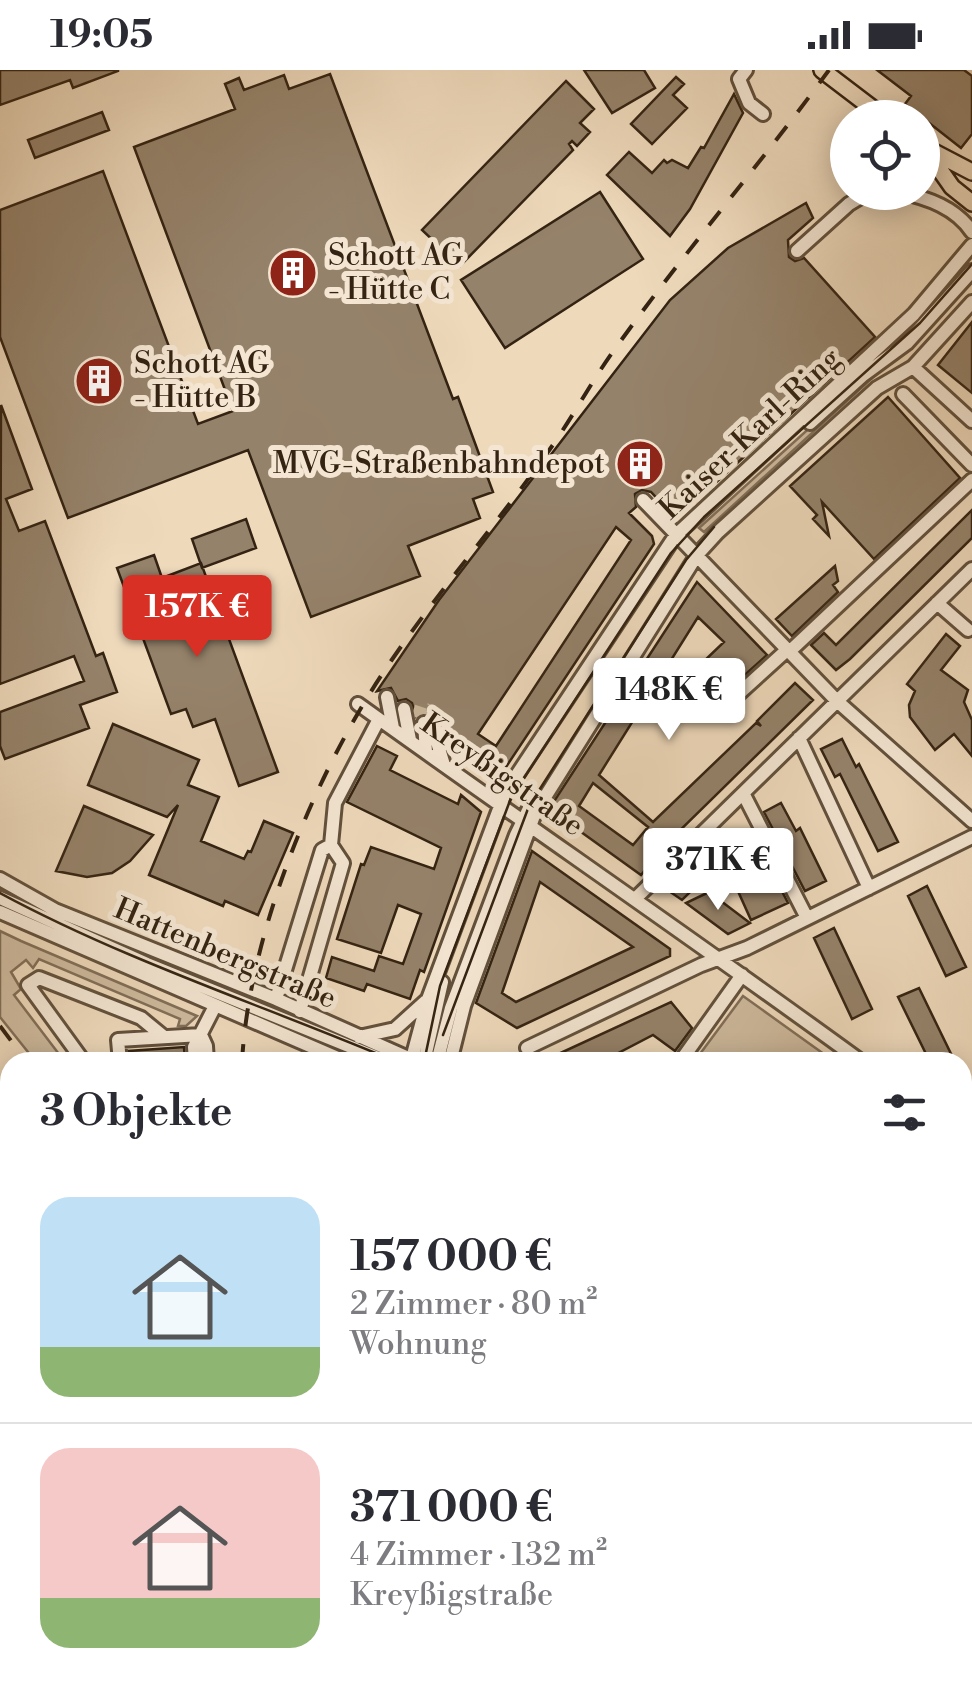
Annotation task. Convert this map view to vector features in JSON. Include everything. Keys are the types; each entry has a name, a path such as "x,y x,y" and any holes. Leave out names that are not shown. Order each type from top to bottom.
{"main road":[{"path":"822,70 861,100"},
{"path":"940,155 972,172"},
{"path":"940,170 952,187 972,203"}],"street":[{"path":"746,70 739,78 749,103 763,114"},
{"path":"940,207 954,212 972,232"},
{"path":"798,251 842,210"},
{"name":"Kaiser-Karl-Ring","path":"422,1052 428,999 504,806 678,539 914,314 972,245"},
{"name":"Kaiser-Karl-Ring","path":"457,1007 526,822 695,553 732,510 871,384 971,273"},
{"name":"Kaiser-Karl-Ring","path":"695,553 877,388 913,367 972,302"},
{"name":"Kaiser-Karl-Ring","path":"678,539 862,376 899,350"},
{"path":"913,367 972,421"},
{"path":"903,394 972,465"},
{"path":"734,698 972,480"},
{"path":"643,500 678,539 728,578 837,701 972,821"},
{"path":"636,898 972,569"},
{"path":"936,603 968,630"},
{"path":"387,697 394,730"},
{"name":"Kreyßigstraße","path":"358,704 848,1052"},
{"path":"404,710 405,727 420,746"},
{"path":"300,1011 343,864 331,845 335,803 378,719"},
{"path":"420,746 424,723 444,767"},
{"path":"799,738 869,888"},
{"path":"742,793 807,918"},
{"name":"Kaiser-Karl-Ring","path":"423,1052 440,986 504,806"},
{"path":"527,1048 972,837"},
{"path":"276,1000 322,850 331,845"},
{"name":"Hattenbergstraße","path":"0,879 55,910 358,1037 396,1029 428,999"},
{"name":"Hattenbergstraße","path":"0,898 114,950 362,1052"},
{"name":"Hattenbergstraße","path":"0,912 323,1052"},
{"path":"687,1052 742,975"},
{"path":"77,1052 28,985 39,978 141,1018 164,1037"},
{"path":"194,1052 215,1006"},
{"path":"430,1052 457,1007"},
{"path":"451,1052 457,1007"},
{"path":"119,1052 118,1040 201,1035"},
{"path":"201,1035 206,1052"},
{"path":"358,1037 397,1052"}],"shaded area":[{"path":"868,375 871,379 704,532 699,528"},
{"path":"0,931 197,1016 186,1026 178,1026 180,1019 39,959 33,968 26,960 11,972 21,989 14,995 57,1052 28,1052 0,1017"},
{"path":"743,996 821,1052 701,1052"}],"building":[{"path":"0,70 118,71 73,88 70,80 0,105"},
{"path":"584,70 644,70 655,88 612,113"},
{"path":"877,70 964,70 972,76 972,134 961,148 940,132 940,100 908,100 911,96"},
{"path":"330,74 453,399 458,397 493,492 473,499 480,518 408,546 420,576 311,617 248,450 68,518 0,337 0,210 103,171 198,424 233,411 134,147 235,109 225,84 239,78 244,90 284,75 289,89"},
{"path":"676,77 684,84 673,95 687,108 652,144 631,124"},
{"path":"566,81 594,109 580,123 590,132 577,146 572,141 569,144 573,150 460,266 422,230"},
{"path":"734,94 743,113 690,209 670,236 607,175 629,152 652,173 664,160 688,168 704,148"},
{"path":"102,112 109,130 35,158 28,140"},
{"path":"600,192 643,259 505,348 461,280"},
{"name":"MVG-Straßenbahndepot","path":"806,203 813,218 788,240 789,257 795,261 804,258 875,337 676,519 651,492 642,490 635,494 636,507 629,513 652,536 654,544 502,773 486,770 446,738 439,721 424,713 416,717 412,703 406,699 398,701 391,688 377,691 439,600 670,300 728,248","holes":["616,527 631,540 496,746 478,734"]},
{"path":"972,322 972,393 938,365"},
{"path":"888,397 960,478 874,559 822,502 829,536 813,519 817,515 790,486"},
{"path":"1,405 32,489 6,499 19,531 45,521 96,656 103,653 117,692 80,705 89,728 5,759 0,746 0,712 84,681 74,656 0,684"},
{"path":"972,510 972,538 850,659 836,670 811,645 824,633 836,645"},
{"path":"246,519 256,548 202,568 192,539"},
{"path":"154,555 162,578 201,563 278,772 239,786 215,719 193,727 186,709 171,714 117,568"},
{"path":"835,566 838,581 833,585 838,592 792,636 776,619"},
{"path":"697,582 767,655 728,690 702,663 724,642 698,617 599,775 653,822 756,723 761,726 757,721 795,683 813,700 670,840 641,875 549,809","holes":["593,783 648,827 633,845 579,806"]},
{"path":"946,634 960,646 941,670 968,690 964,702 972,720 972,756 954,734 935,750 910,717 909,705 915,691 907,684"},
{"path":"113,724 199,760 188,785 219,797 201,841 244,859 264,821 293,833 258,915 225,901 223,906 149,875 178,805 167,817 88,785"},
{"path":"842,739 898,842 878,851 840,774 835,777 821,749"},
{"path":"377,746 397,756 390,770 458,804 461,795 481,812 424,972 420,970 410,999 367,984 364,991 326,978 332,957 374,971 379,956 403,964 421,914 398,905 381,953 337,939 361,864 364,865 371,847 434,869 441,848 347,802"},
{"path":"781,803 796,831 800,828 826,881 805,891 764,812"},
{"path":"84,806 153,835 130,861 112,873 87,877 56,871"},
{"path":"704,847 721,862 682,900 666,889"},
{"path":"532,851 670,949 670,956 517,1028 476,1003","holes":["540,882 633,947 516,1002 502,993"]},
{"path":"768,864 788,903 751,920 733,880"},
{"path":"927,886 966,967 946,976 908,896"},
{"path":"709,892 750,923 728,934 686,903"},
{"path":"834,928 872,1009 852,1019 814,938"},
{"path":"919,988 950,1052 925,1052 898,997"},
{"path":"671,1002 692,1028 675,1051 653,1035 620,1052 563,1052"},
{"path":"184,1047 184,1052 129,1052"}],"tunnel":[{"path":"417,718 421,706"},
{"path":"424,723 433,706"}],"tram line":[{"path":"426,1052 440,986 511,798 671,553 704,517 920,323 972,264"},
{"path":"443,1035 529,806 686,560 714,527"},
{"path":"0,893 146,962 372,1052"}],"railway":[{"path":"243,1052 258,960 291,853 337,751 364,704 410,634 550,449 638,317 829,70"},
{"path":"0,1026 20,1052"}],"place":[{"name":"Schott AG - Hütte C","path":"293,273"},
{"name":"Schott AG - Hütte B","path":"99,381"},
{"name":"MVG-Straßenbahndepot","path":"640,464"}]}
